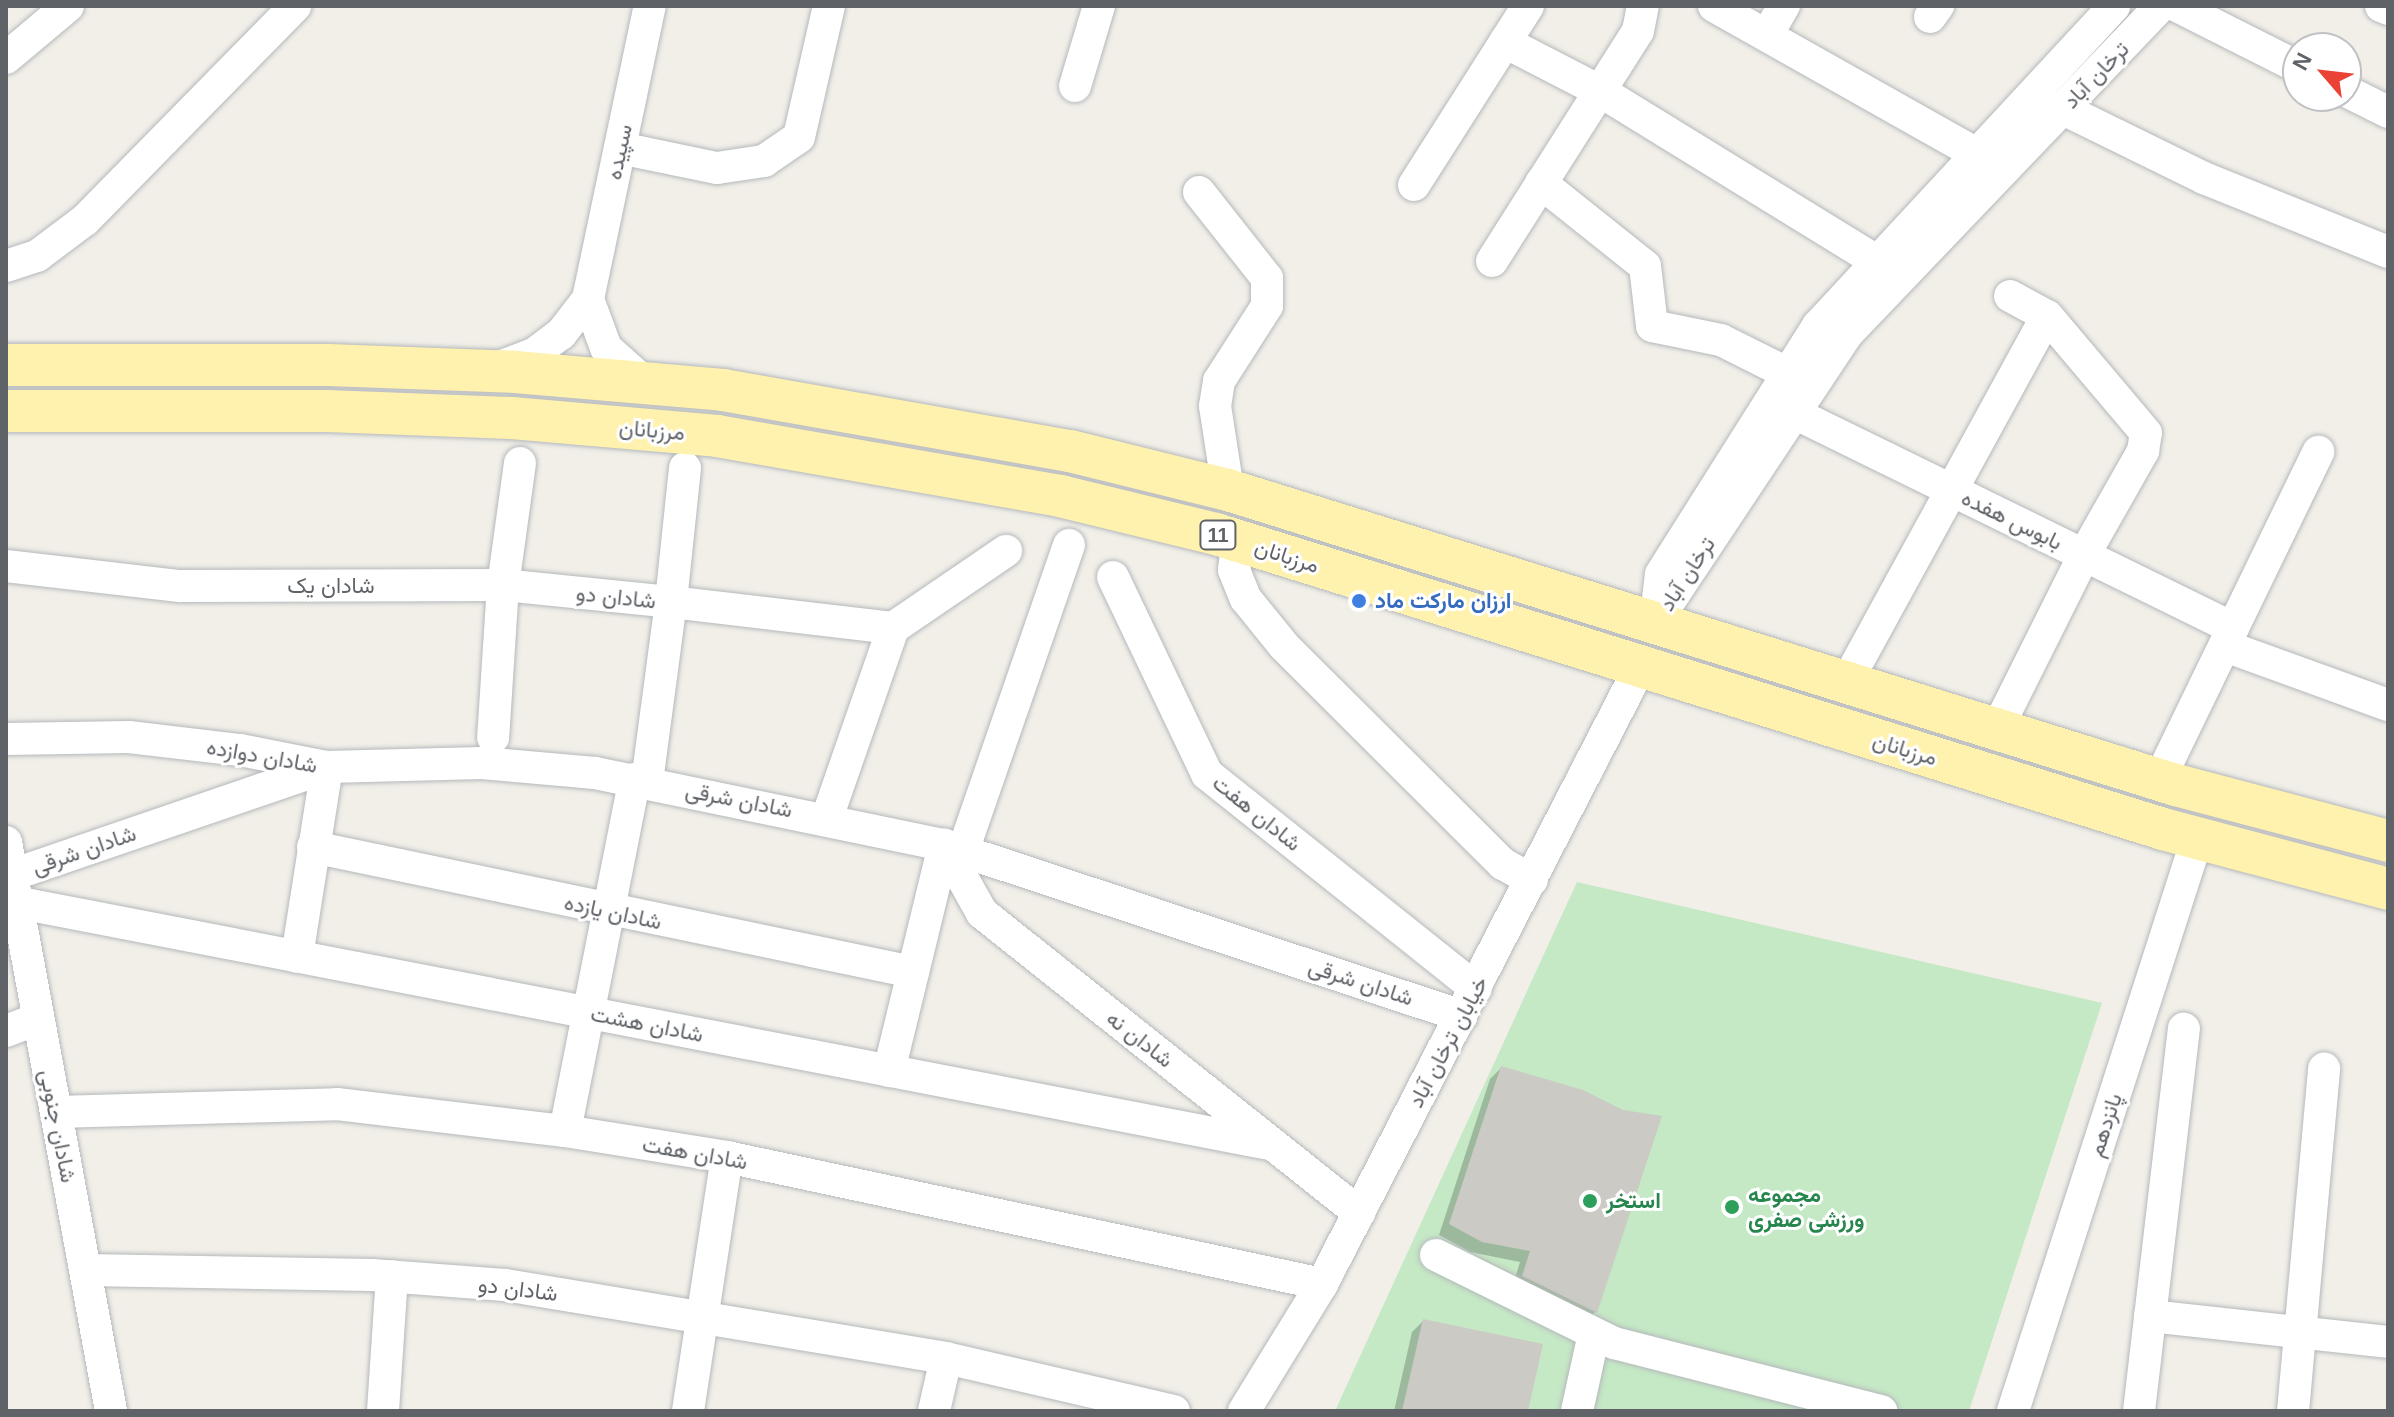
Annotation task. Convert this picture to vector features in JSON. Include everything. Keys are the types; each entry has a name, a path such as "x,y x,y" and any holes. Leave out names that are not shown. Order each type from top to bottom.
{"main road":[{"name":"مرزبانان","path":"6,365 328,365 489,371 645,383 891,417 1228,490 2159,780 2388,841"},
{"name":"مرزبانان","path":"6,411 343,412 512,418 717,436 1060,496 1238,541 2197,839 2388,889"},
{"path":"1640,667 1655,623"}],"street":[{"path":"6,58 68,6"},
{"path":"6,266 37,256 85,220 295,6"},
{"name":"سپیده","path":"489,371 534,354 561,334 588,299 650,6"},
{"path":"620,148 717,168 764,161 799,137 829,6"},
{"path":"1075,86 1099,6"},
{"path":"1414,185 1528,6"},
{"path":"1492,261 1638,31 1643,6"},
{"path":"1714,6 1980,156"},
{"path":"1767,35 1784,6"},
{"name":"ترخان آباد","path":"1655,623 1661,574 1818,326 1875,260 1980,156 2113,6"},
{"name":"ترخان آباد","path":"1655,623 1792,412 1848,333 2161,6"},
{"path":"2177,6 2282,59"},
{"path":"2381,6 2388,9"},
{"path":"1505,42 1600,91 1875,260"},
{"path":"2362,99 2388,112"},
{"path":"2063,109 2204,178 2388,252"},
{"path":"1541,183 1645,266 1652,326 1721,340 1787,373"},
{"path":"1199,192 1267,278 1267,306 1219,381 1215,406 1228,490"},
{"path":"1997,729 2084,555 2143,451 2146,433 2047,316 2010,296"},
{"path":"588,299 606,348 645,383"},
{"path":"1846,683 2047,316"},
{"name":"بابوس هفده","path":"1792,412 2084,555 2229,637 2385,698"},
{"path":"2159,780 2318,452"},
{"path":"493,738 503,585 520,463"},
{"path":"685,468 671,602 893,628"},
{"path":"1238,541 1234,570 1246,599 1284,646 1503,864 1532,880"},
{"path":"889,1071 913,972 953,848 1069,545"},
{"path":"827,818 893,628 1006,551"},
{"name":"شادان یک","path":"6,566 180,586 503,585"},
{"name":"شادان هفت","path":"1113,577 1207,774 1469,1002"},
{"name":"شادان دو","path":"503,585 671,602 641,780 605,912 565,1131"},
{"name":"خیابان ترخان آباد","path":"1244,1411 1322,1284 1640,667"},
{"name":"شادان دوازده","path":"6,739 129,737 240,750 327,767 297,957"},
{"name":"شادان شرقی","path":"13,885 327,767 482,763 641,780 827,818 953,848 1469,1002"},
{"name":"پانزدهم","path":"2013,1411 2197,839"},
{"name":"شادان جنوبی","path":"6,842 13,885 21,1025 57,1112 111,1411"},
{"name":"شادان یازده","path":"313,847 605,912 913,972"},
{"name":"شادان نه","path":"953,848 982,913 1359,1213"},
{"name":"شادان هشت","path":"13,885 297,957 1274,1145"},
{"path":"2139,1411 2184,1029"},
{"path":"2293,1411 2324,1068"},
{"name":"شادان هفت","path":"57,1112 337,1104 565,1131 727,1157 1322,1284"},
{"path":"688,1411 727,1157"},
{"path":"1436,1255 1594,1334 1881,1411"},
{"name":"شادان دو","path":"86,1270 392,1276 505,1285 946,1358 1174,1411"},
{"path":"383,1411 392,1276"},
{"path":"2150,1316 2388,1342"},
{"path":"1577,1411 1594,1334"},
{"path":"934,1411 946,1358"}],"green space":[{"name":"مجموعه ورزشی صفری","path":"1577,882 2102,1003 1969,1411 1335,1411"}],"building":[{"path":"1501,1066 1583,1090 1623,1110 1662,1116 1597,1313 1522,1276 1530,1251 1482,1242 1449,1224"},
{"path":"1423,1319 1543,1344 1528,1411 1402,1411"}],"place":[{"name":"ارزان مارکت ماد","path":"1359,601"},
{"name":"استخر","path":"1590,1201"},
{"name":"مجموعه ورزشی صفری","path":"1732,1207"}]}
